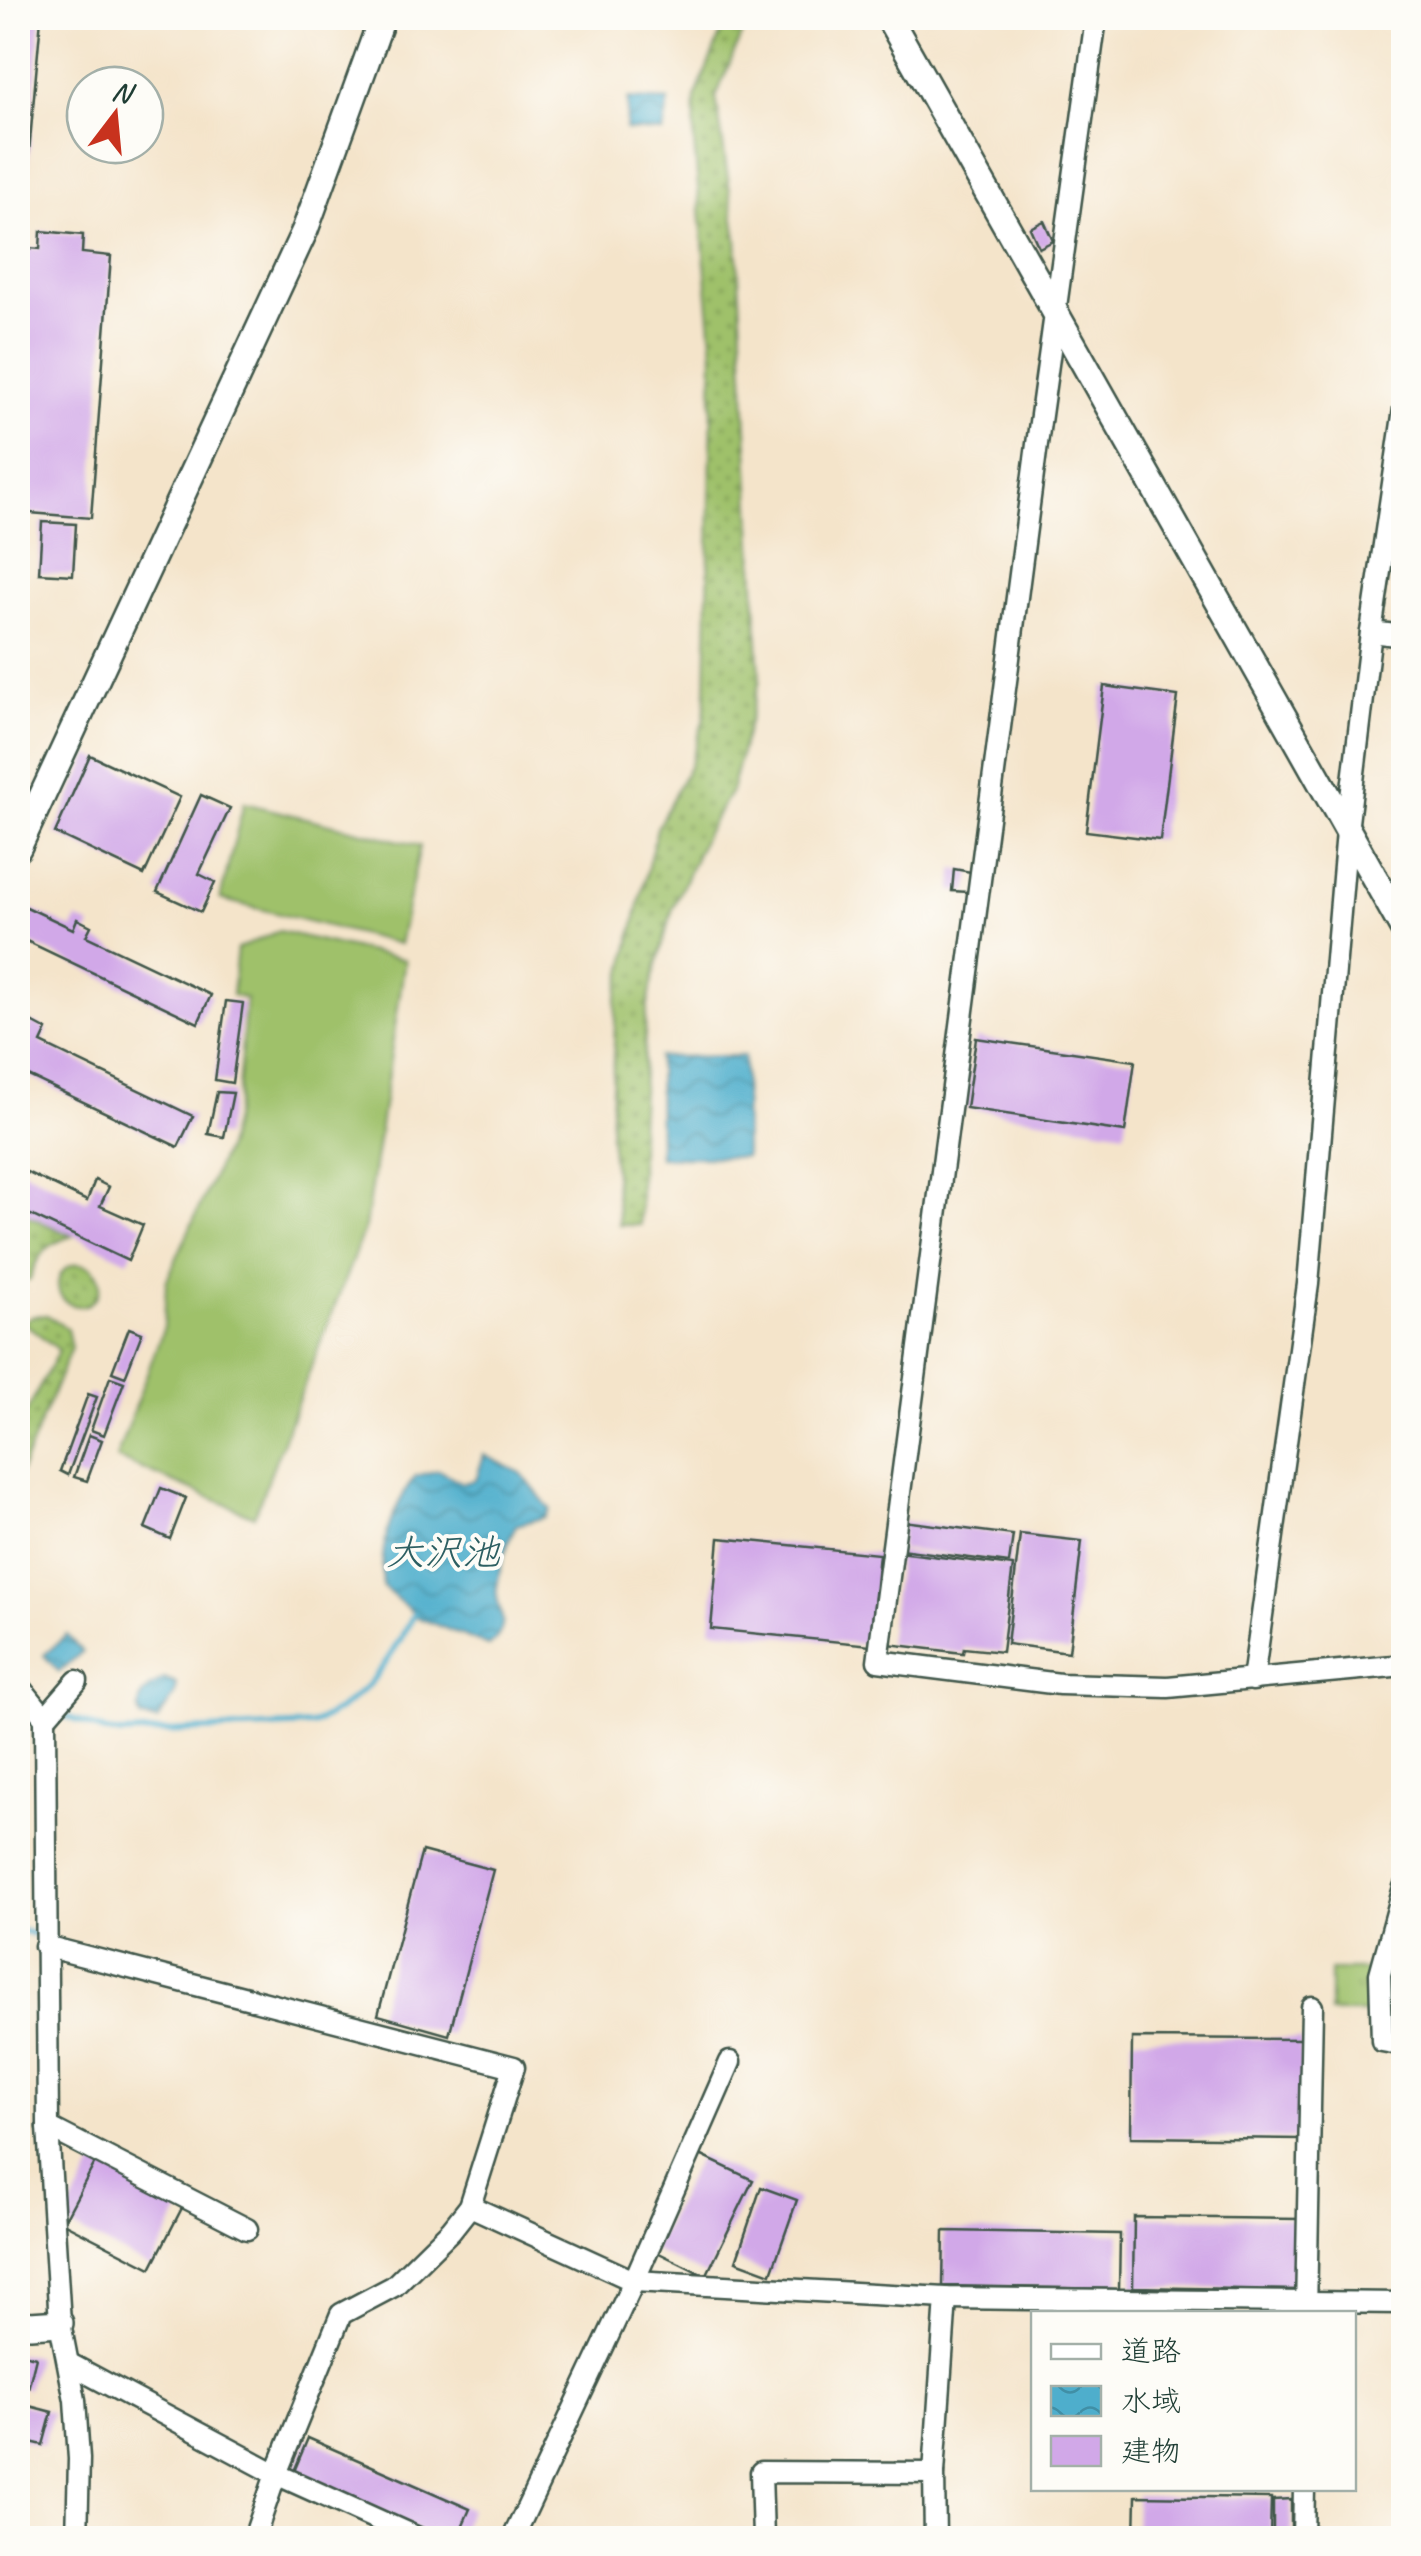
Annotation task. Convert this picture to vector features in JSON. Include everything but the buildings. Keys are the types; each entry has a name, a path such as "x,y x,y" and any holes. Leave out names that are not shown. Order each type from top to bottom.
{"street":[{"path":"18,848 305,230 382,18"},
{"path":"889,18 1404,930"},
{"path":"1096,18 878,1661 1060,1684 1168,1686 1404,1665"},
{"path":"1253,1680 1308,1284 1347,831 1370,632 1404,409"},
{"path":"1370,632 1404,636"},
{"path":"45,1718 77,1680"},
{"path":"18,1684 45,1718 48,2127 60,2323 70,2364 79,2459 77,2538"},
{"path":"1404,1887 1400,1920 1380,1974 1382,2042 1404,2045"},
{"path":"44,1946 514,2067 470,2206 394,2286 340,2314 254,2538"},
{"path":"1306,2307 1312,2007"},
{"path":"513,2538 634,2281 730,2062"},
{"path":"48,2127 247,2229"},
{"path":"470,2206 634,2281 946,2298 1306,2307 1404,2303"},
{"path":"935,2538 934,2473 946,2298"},
{"path":"18,2322 30,2326 60,2323"},
{"path":"70,2364 276,2474 418,2538"},
{"path":"762,2538 760,2472 934,2473"},
{"path":"1303,2538 1304,2491"}],"green space":[{"path":"727,18 748,18 716,97 737,239 760,680 731,791 706,833 673,908 653,978 646,1016 640,1128 640,1225 619,1225 610,1135 616,1002 657,828 691,762 704,718 713,353 694,143 695,98"},
{"path":"244,803 420,846 399,944 220,899"},
{"path":"279,931 405,960 365,1227 254,1516 116,1458 164,1327 166,1282 227,1145 237,1101 246,999 232,995 237,949"},
{"path":"18,1211 72,1236 50,1246 40,1257 30,1280 18,1283"},
{"path":"79,1264 94,1270 100,1285 94,1300 79,1306 64,1300 58,1285 64,1270"},
{"path":"47,1315 67,1329 71,1348 18,1478 18,1428 59,1350 23,1322 32,1316"},
{"path":"1330,1970 1370,1970 1370,2013 1330,2013"}],"water":[{"path":"628,99 669,101 663,132 626,130"},
{"path":"744,1056 745,1157 659,1157 658,1057"},
{"name":"大沢池","path":"484,1455 521,1473 550,1509 545,1517 516,1525 512,1533 497,1587 501,1630 489,1646 419,1618 383,1587 382,1571 388,1528 415,1476 439,1470 463,1483 476,1480"},
{"path":"67,1635 82,1652 59,1672 44,1655"},
{"path":"164,1679 177,1684 175,1695 157,1721 141,1718 139,1705 144,1694"}],"waterway":[{"path":"57,1713 123,1734 311,1725 361,1692 394,1650 414,1614"},
{"path":"18,1930 40,1936"}]}
